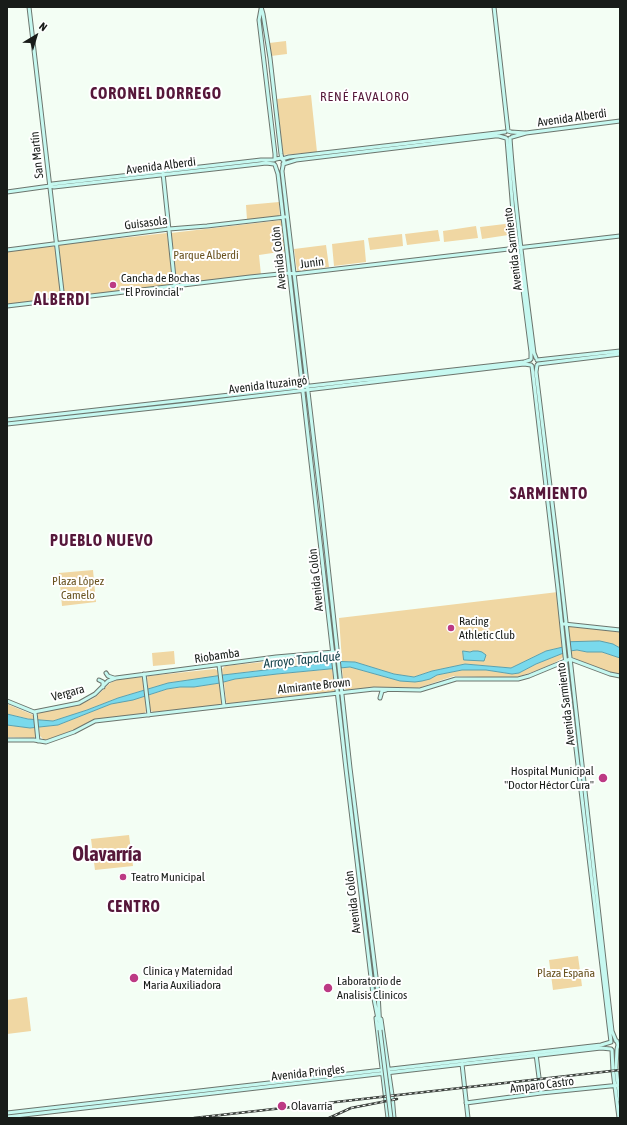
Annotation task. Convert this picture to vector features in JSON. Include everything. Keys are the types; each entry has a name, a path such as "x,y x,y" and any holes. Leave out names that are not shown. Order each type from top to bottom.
{"main road":[{"name":"San Martín","path":"29,7 63,300"},
{"name":"Avenida Colón","path":"261,7 264,14 281,154 284,161 282,164 282,171 288,216 305,388"},
{"name":"Avenida Colón","path":"261,7 259,20 275,162 278,174 321,502 337,692 389,1118"},
{"path":"494,7 509,138"},
{"name":"Avenida Alberdi","path":"7,192 268,160 282,164 296,160 495,136 509,138 526,133 620,121"},
{"name":"Avenida Alberdi","path":"275,162 279,158 282,159 508,132 526,133"},
{"path":"508,132 504,136 509,138"},
{"name":"Avenida Sarmiento","path":"509,138 513,212 520,249 534,354 537,362 536,372 558,551 565,656 611,1050"},
{"path":"163,173 175,287"},
{"name":"Guisasola","path":"7,250 169,229 288,216"},
{"name":"Junín","path":"7,306 290,273 294,274 520,249 620,236"},
{"name":"Avenida Sarmiento","path":"520,249 531,352 530,359 532,365 564,624"},
{"path":"537,362 620,351"},
{"path":"537,362 620,354"},
{"name":"Avenida Ituzaingó","path":"7,420 305,388 496,368 524,364 532,365 537,362 533,358 524,362 305,388 7,424"},
{"path":"564,624 620,630"},
{"name":"Avenida Sarmiento","path":"564,630 569,658 612,1031 618,1041 618,1049"},
{"name":"Avenida Colón","path":"335,654 340,674 350,768 394,1118"},
{"name":"Riobamba","path":"103,686 108,681 116,678 144,674 294,655 335,654"},
{"path":"569,658 610,674 620,676"},
{"name":"Almirante Brown","path":"7,740 49,741 74,732 95,721 337,692 380,688 420,690 456,679 522,679 566,661 569,658"},
{"path":"219,665 224,706"},
{"path":"106,673 108,676 116,678"},
{"path":"144,674 149,715"},
{"path":"99,680 103,682 103,686"},
{"name":"Vergara","path":"35,712 84,701 98,693 103,686"},
{"path":"369,690 378,691 380,698 382,691 392,689"},
{"path":"7,701 35,712 38,741"},
{"name":"Avenida Colón","path":"378,993 380,1030 389,1118"},
{"name":"Avenida Colón","path":"373,994 380,1030"},
{"name":"Avenida Pringles","path":"462,1063 536,1052 601,1045 618,1041"},
{"name":"Avenida Pringles","path":"7,1117 389,1071 601,1048 611,1050 618,1049"},
{"path":"618,1049 616,1068 620,1100"},
{"path":"611,1050 618,1085 619,1118"},
{"path":"536,1052 541,1094"},
{"path":"462,1063 468,1118"},
{"name":"Avenida Pringles","path":"7,1113 383,1072"},
{"name":"Amparo Castro","path":"466,1103 618,1085"}],"green space":[{"path":"286,41 287,54 271,56 269,43"},
{"path":"311,95 317,152 283,155 277,99"},
{"path":"279,202 280,216 247,220 246,205"},
{"name":"Parque Alberdi","path":"282,220 286,251 259,255 261,275 177,285 171,233"},
{"path":"513,223 515,234 482,239 480,227"},
{"path":"476,226 478,238 444,242 443,231"},
{"path":"438,230 440,241 407,245 405,234"},
{"path":"167,233 174,285 64,298 58,245"},
{"path":"402,234 403,246 370,250 368,238"},
{"path":"364,240 366,262 334,266 332,244"},
{"path":"326,245 329,267 297,271 294,249"},
{"path":"55,246 61,298 7,304 7,251"},
{"name":"Plaza López Camelo","path":"93,570 96,602 62,606 59,573"},
{"name":"Racing Athletic Club","path":"558,592 563,647 546,651 511,668 465,664 432,671 414,677 394,674 355,662 342,661 339,618"},
{"path":"568,626 620,632 620,648 613,644 569,642"},
{"path":"577,650 602,652 620,658 620,674 610,673 571,656 570,651"},
{"path":"174,651 175,664 153,666 152,653"},
{"path":"563,653 564,656 555,663 512,678 454,676 418,688 380,687 346,690 344,687 342,668 350,667 400,681 422,681 437,675 462,670 486,670 512,674 519,673"},
{"path":"329,655 332,661 223,675 222,669 225,666"},
{"path":"215,669 218,671 219,676 168,683 148,689 148,676"},
{"path":"332,669 335,690 333,692 229,704 226,702 224,682 235,679"},
{"path":"141,677 143,678 144,690 53,721 38,720 38,714 42,711 72,706 84,702 94,698 114,681"},
{"path":"220,683 221,705 153,712 150,710 149,695 167,689"},
{"path":"145,696 146,711 144,714 95,719 76,729 49,739 44,740 40,736 39,727 58,725 111,704"},
{"path":"7,704 33,715 34,720 7,714"},
{"path":"7,725 35,728 36,735 34,738 7,737"},
{"path":"129,835 133,866 95,870 91,839"},
{"name":"Plaza España","path":"578,956 582,986 553,990 549,960"},
{"path":"27,997 31,1031 7,1034 7,1000"}],"water":[{"path":"600,641 613,644 620,648 620,658 602,652 577,650 561,654 519,673 512,674 486,670 462,670 437,675 430,679 415,682 400,681 350,667 277,674 235,679 194,687 167,689 133,700 111,704 58,725 30,728 7,725 7,714 28,719 53,721 118,698 168,683 223,675 316,664 327,661 355,662 394,674 414,677 432,671 465,664 511,668 546,651 563,647 569,642"},
{"path":"463,651 478,651 486,655 484,661 464,660"}],"railway":[{"path":"194,1118 620,1070"},
{"path":"329,1118 351,1108 397,1099"}],"place":[{"name":"Cancha de Bochas \"El Provincial\"","path":"113,285"},
{"name":"Racing Athletic Club","path":"451,628"},
{"name":"Hospital Municipal \"Doctor Héctor Cura\"","path":"603,778"},
{"name":"Teatro Municipal","path":"123,877"},
{"name":"Clinica y Maternidad Maria Auxiliadora","path":"134,978"},
{"name":"Laboratorio de Analisis Clinicos","path":"328,988"},
{"name":"Olavarría","path":"282,1106"}],"district":[{"name":"CORONEL DORREGO","path":"156,94"},
{"name":"RENÉ FAVALORO","path":"365,97"},
{"name":"ALBERDI","path":"62,300"},
{"name":"SARMIENTO","path":"549,494"},
{"name":"PUEBLO NUEVO","path":"102,541"},
{"name":"Olavarría","path":"107,855"},
{"name":"CENTRO","path":"134,907"}],"water label":[{"name":"Arroyo Tapalqué","path":"302,660"}]}
